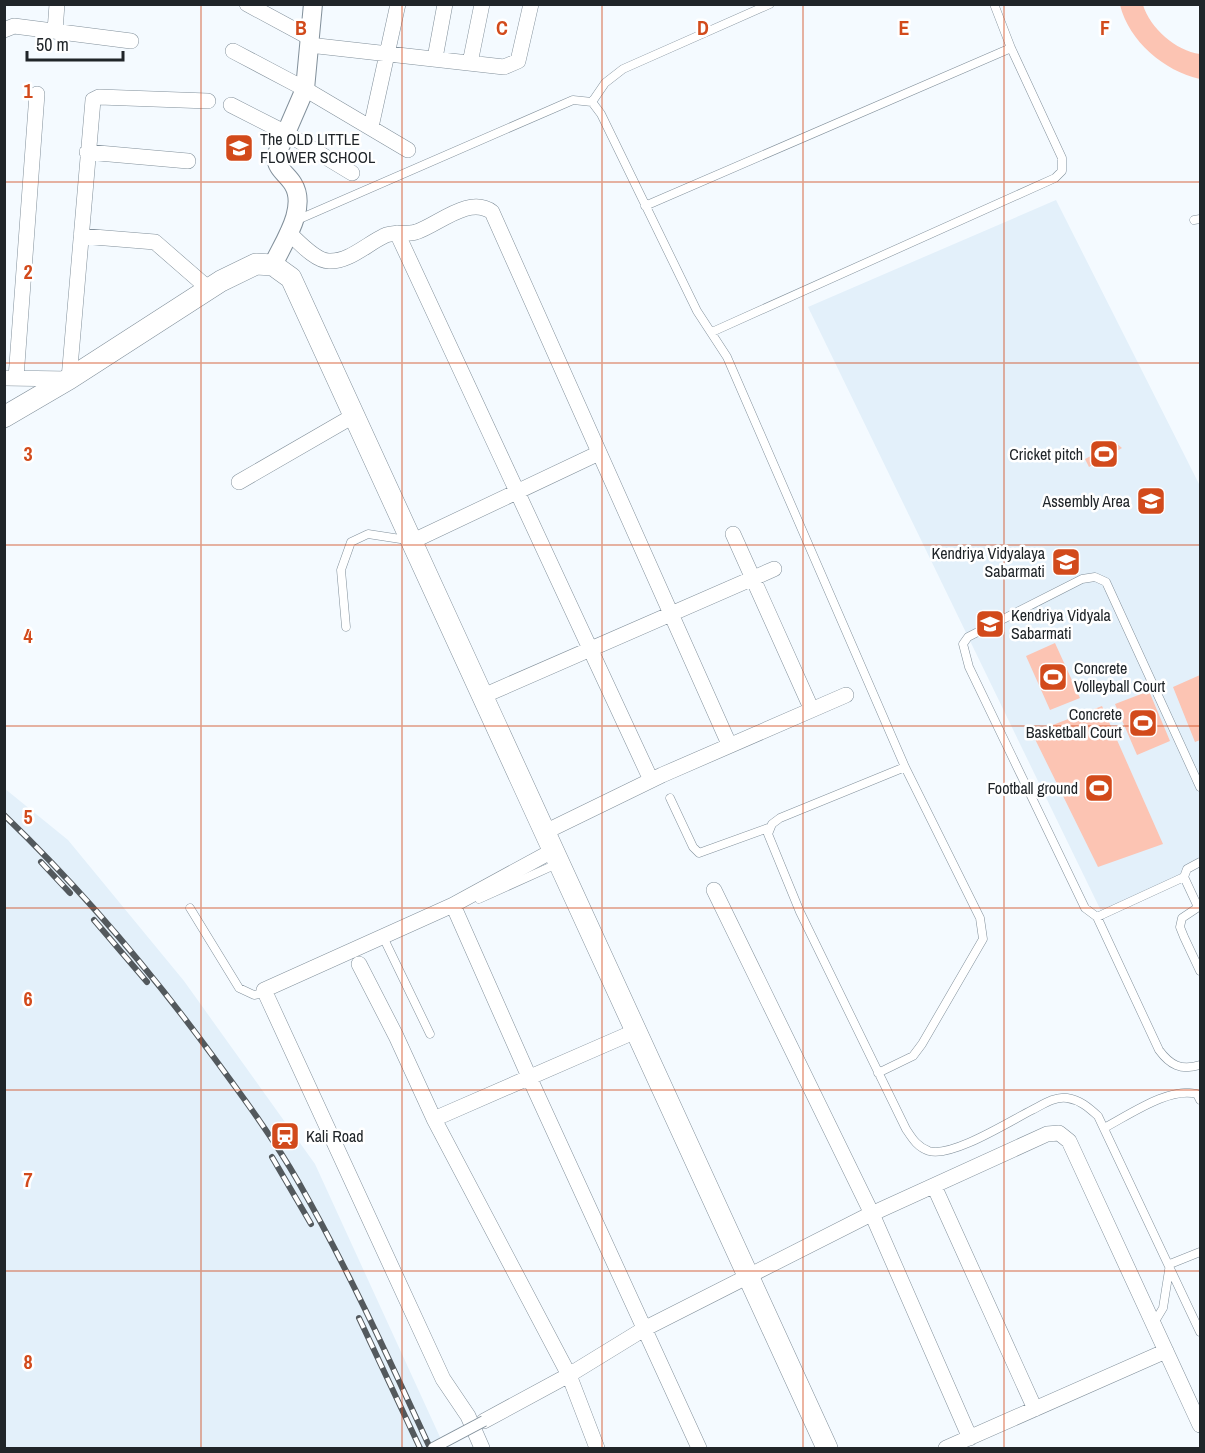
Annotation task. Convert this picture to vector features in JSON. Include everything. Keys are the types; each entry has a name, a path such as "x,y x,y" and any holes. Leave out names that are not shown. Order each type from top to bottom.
{"main road":[{"path":"4,417 69,380 209,289 256,264 273,265 291,278 827,1449"}],"street":[{"path":"55,32 57,4"},
{"path":"247,4 309,41 504,67 518,61 531,4"},
{"path":"273,265 297,205 297,191 276,163 305,89 313,4"},
{"path":"371,127 398,4"},
{"path":"435,58 445,4"},
{"path":"470,63 482,4"},
{"path":"4,30 14,26 131,41"},
{"path":"233,51 305,89 408,150"},
{"path":"37,93 10,378 69,380 91,105 99,97 208,101"},
{"path":"231,105 286,133 352,173"},
{"path":"87,152 188,161"},
{"path":"290,227 320,259 328,262 354,254 386,234 418,231 472,206 485,207 492,212 729,744"},
{"path":"397,233 515,493 651,780"},
{"path":"81,236 155,242 209,289"},
{"path":"239,482 355,415"},
{"path":"413,541 599,453"},
{"path":"733,534 811,708"},
{"path":"483,696 774,569"},
{"path":"482,1449 468,1416 443,1378 264,990 351,949 454,907 553,848 651,780 811,708 846,695"},
{"path":"714,890 872,1214 970,1438"},
{"path":"454,907 699,1449"},
{"path":"358,964 396,1036 434,1119 569,1375 597,1449"},
{"path":"434,1119 636,1031"},
{"path":"433,1449 569,1375 644,1329 872,1214 1047,1134 1059,1133 1069,1141 1200,1425"},
{"path":"934,1186 1035,1409"},
{"path":"946,1449 1166,1351"}],"lane":[{"path":"592,102 605,83 623,69 770,4"},
{"path":"712,332 1056,178 1062,171 1062,158 1011,48 994,4"},
{"path":"645,206 1011,48"},
{"path":"290,227 573,100 592,102 601,114 697,311 727,357 905,767 980,918 983,939 922,1044 913,1056 878,1073"},
{"path":"346,627 341,570 351,542 368,534 413,541"},
{"path":"1200,787 1106,582 1095,577 1082,579 968,637 963,644 969,667 1085,908 1097,917 1159,1050 1167,1061 1179,1068 1200,1065"},
{"path":"670,798 693,847 699,853 768,828 780,818 905,767"},
{"path":"768,828 769,842 800,912 878,1073 915,1143 930,1151 945,1150 970,1141 1048,1102 1064,1097 1083,1102 1098,1116 1170,1264 1200,1332"},
{"path":"1097,917 1184,877 1187,869 1200,862"},
{"path":"1184,877 1199,907 1182,918 1180,927 1200,971"},
{"path":"190,908 239,988 254,995 267,993 385,941 454,907"},
{"path":"385,941 430,1034"},
{"path":"267,993 360,1182"},
{"path":"1104,1128 1171,1094 1185,1091 1197,1094 1200,1100"},
{"path":"1170,1264 1200,1252"},
{"path":"1153,1323 1163,1308 1170,1264"}],"shaded area":[{"path":"1120,5 1143,5 1151,22 1165,37 1182,48 1200,54 1200,79 1161,62 1150,52 1131,31"},
{"name":"Kendriya Vidyalaya Sabarmati","path":"1056,200 1200,486 1200,867 1103,915 808,307"},
{"name":"Cricket pitch","path":"1116,443 1122,448 1089,467 1085,459"},
{"name":"Concrete Volleyball Court","path":"1055,643 1080,698 1050,710 1026,656"},
{"path":"1200,675 1200,740 1195,742 1173,687"},
{"name":"Concrete Basketball Court","path":"1149,691 1170,741 1137,755 1115,704"},
{"name":"Football ground","path":"1102,706 1163,844 1098,867 1032,733"},
{"path":"4,788 68,840 184,981 315,1164 445,1448 5,1448"}],"railway":[{"path":"4,815 61,872 139,961 188,1023 269,1134 299,1183 368,1314 430,1448"},
{"path":"41,862 70,893"},
{"path":"94,920 147,982"},
{"path":"272,1157 311,1224"},
{"path":"359,1318 420,1448"}],"place":[{"name":"The OLD LITTLE FLOWER SCHOOL","path":"239,148"},
{"name":"Cricket pitch","path":"1104,454"},
{"name":"Assembly Area","path":"1151,501"},
{"name":"Kendriya Vidyalaya Sabarmati","path":"1066,562"},
{"name":"Kendriya Vidyala Sabarmati","path":"990,624"},
{"name":"Concrete Volleyball Court","path":"1053,677"},
{"name":"Concrete Basketball Court","path":"1143,723"},
{"name":"Football ground","path":"1099,788"},
{"name":"Kali Road","path":"285,1136"}]}
